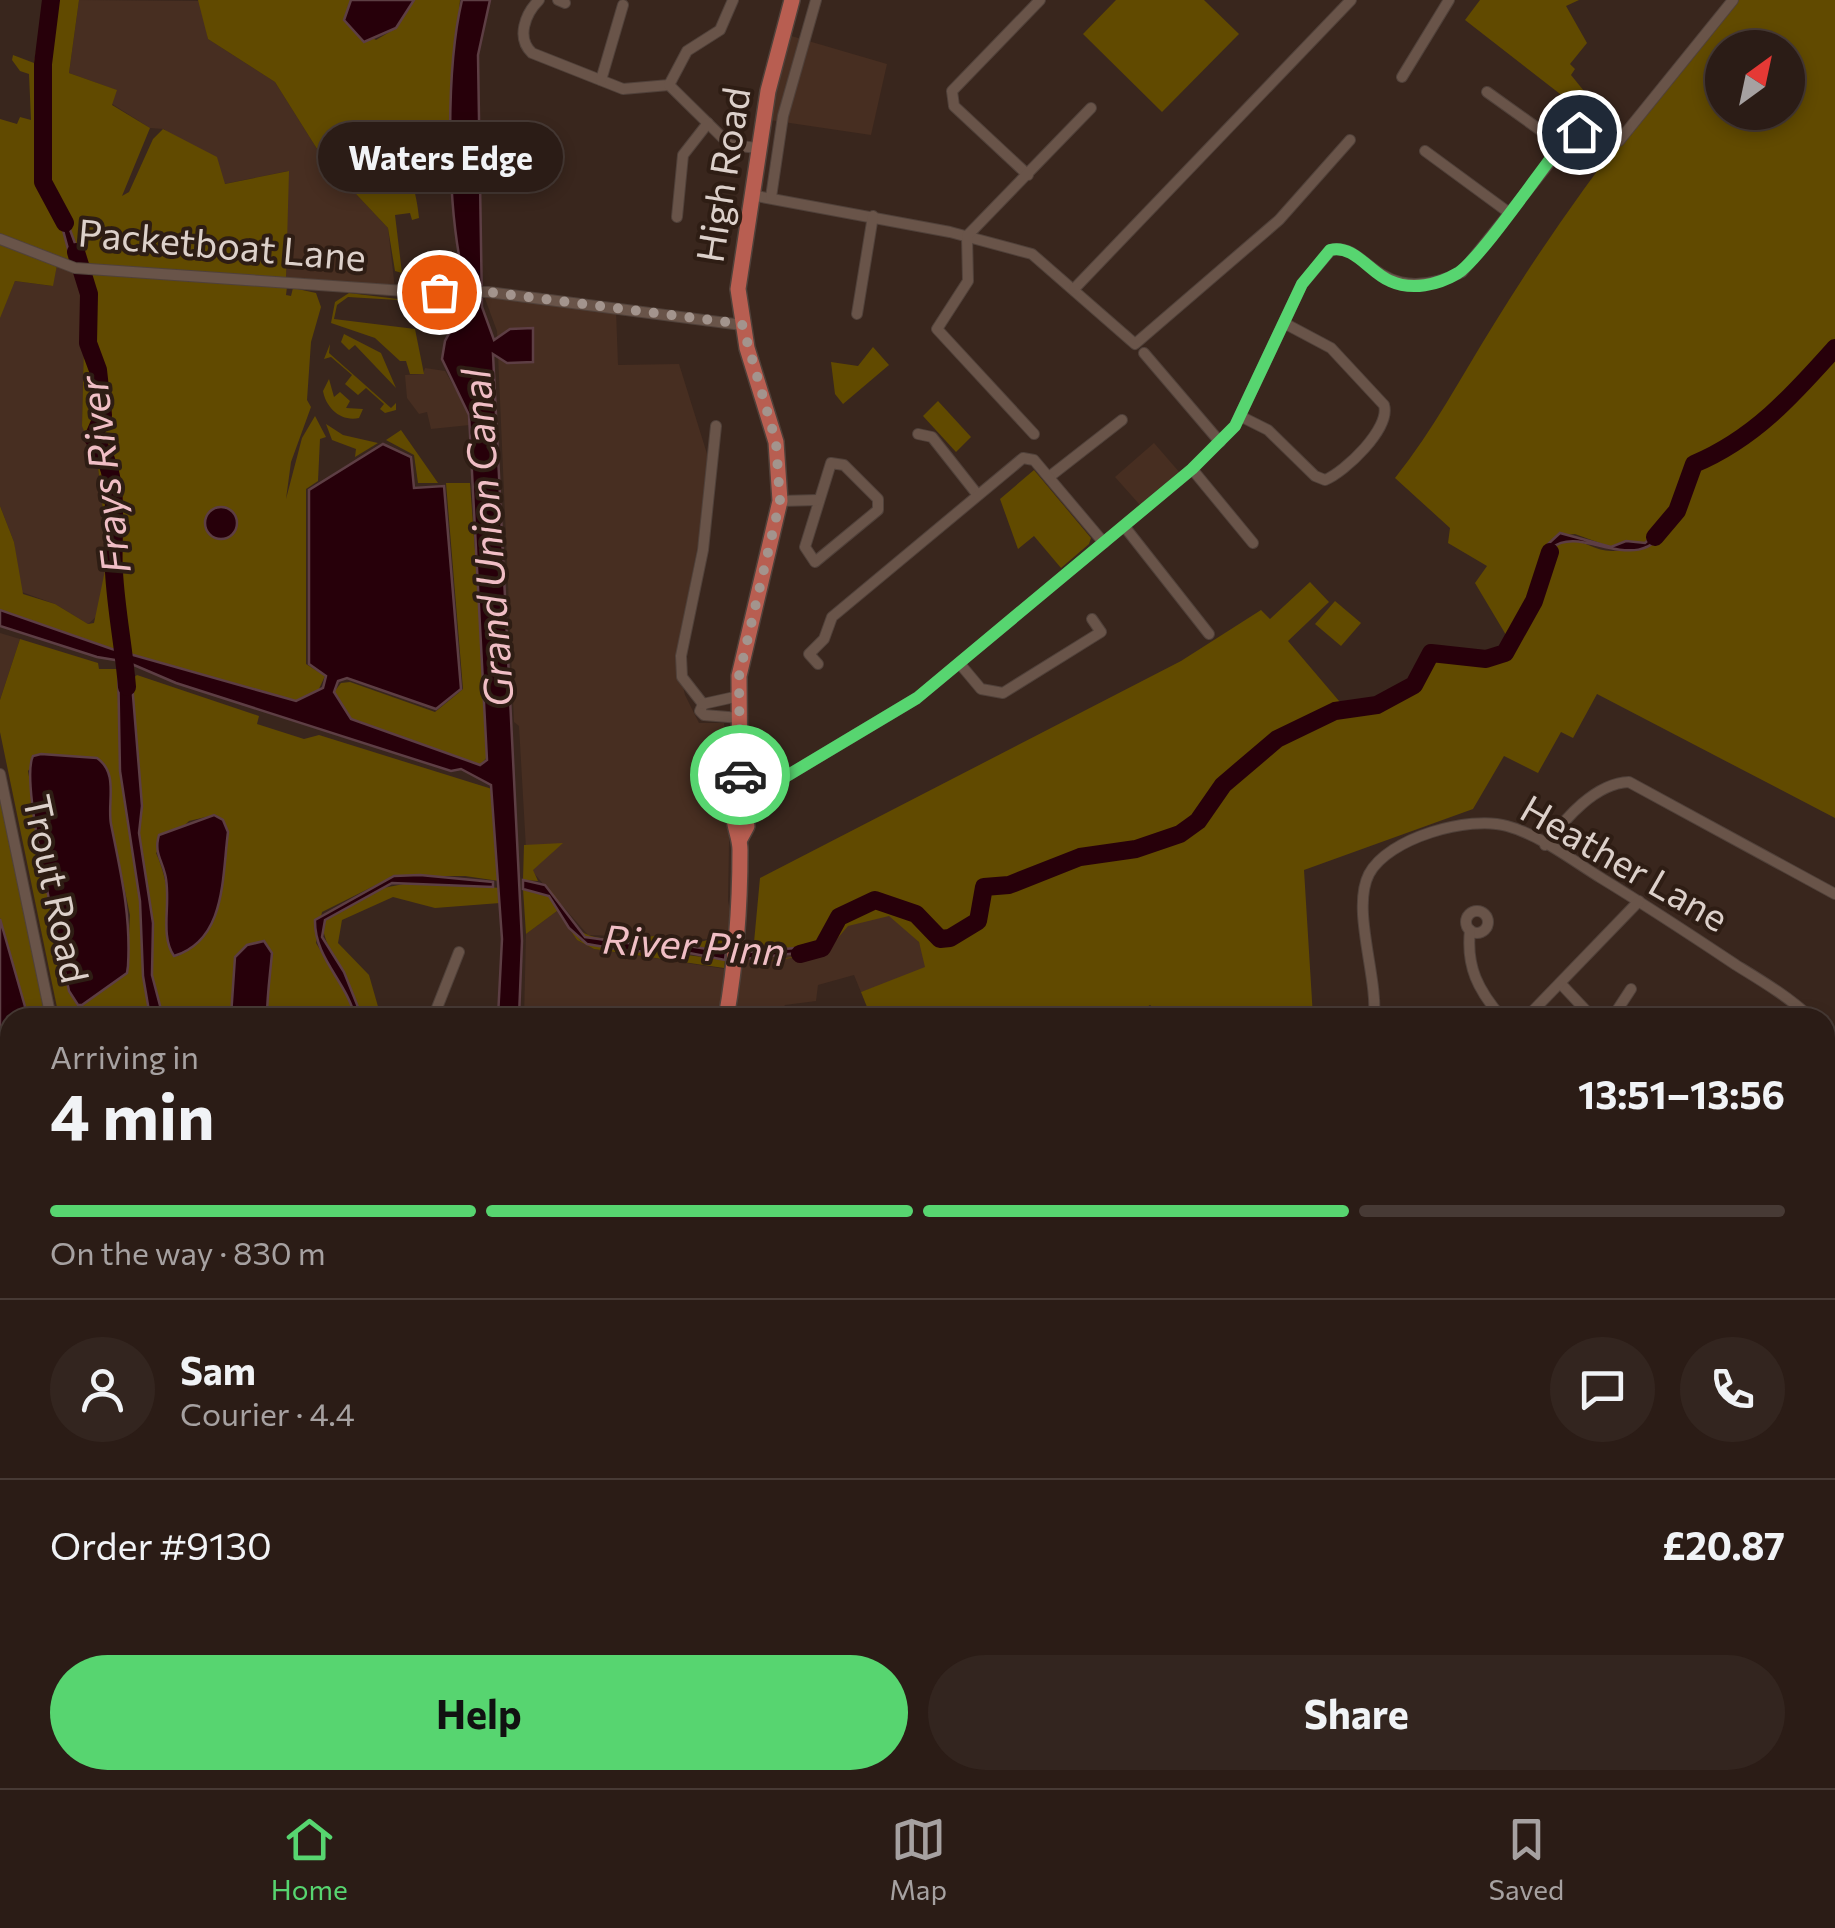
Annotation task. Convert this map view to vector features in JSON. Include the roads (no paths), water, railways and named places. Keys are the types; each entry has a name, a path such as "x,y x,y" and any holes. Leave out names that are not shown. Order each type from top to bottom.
{"main road":[{"name":"High Road","path":"727,1008 736,947 740,839 747,831 740,792 739,696 749,624 780,501 776,442 742,324 738,289 758,148 792,0"}],"street":[{"path":"540,0 523,33 524,46 535,54 623,89 668,85 730,145 758,148"},
{"path":"668,85 687,52 720,30 733,0"},
{"name":"High Road","path":"771,197 783,116 816,0"},
{"path":"1028,175 954,106 952,91 1040,0"},
{"path":"1074,290 1350,0"},
{"path":"1402,77 1449,0"},
{"path":"740,792 775,783 907,705 1192,469 1240,416 1302,284 1330,250 1350,251 1391,282 1414,286 1436,284 1462,272 1561,145 1582,132 1606,142 1619,141 1733,0"},
{"path":"602,80 623,5"},
{"path":"1487,92 1561,145"},
{"path":"1034,434 937,330 968,282 968,236 1091,108"},
{"path":"676,217 683,155 708,123"},
{"path":"751,195 873,216 1032,254 1135,344 1278,220 1350,140"},
{"path":"1425,151 1508,212"},
{"path":"857,314 873,216"},
{"name":"Packetboat Lane","path":"0,239 80,268 488,292 742,324"},
{"path":"1240,416 1268,430 1314,476 1325,480 1336,476 1383,424 1384,405 1331,348 1284,323"},
{"path":"1144,353 1220,442"},
{"path":"1049,476 1122,420"},
{"path":"703,704 682,678 681,656 703,550 716,426"},
{"path":"918,434 932,437 977,494"},
{"path":"810,654 824,639 832,618 1025,458 1032,458 1049,476 1104,543"},
{"path":"837,463 879,504 875,514 816,562 805,548 818,500 826,469 837,463"},
{"path":"1192,469 1252,543"},
{"path":"780,501 818,500"},
{"path":"1124,526 1210,634"},
{"path":"960,664 987,693 1004,693 1104,638 1092,619"},
{"path":"801,644 818,664"},
{"path":"703,704 739,696"},
{"path":"703,704 700,710 704,715 740,718"},
{"name":"Trout Road","path":"0,774 49,1008"},
{"path":"1545,844 1595,793 1614,782 1629,782 1835,894"},
{"name":"Heather Lane","path":"1373,1008 1362,901 1377,864 1390,852 1436,830 1471,822 1502,824 1545,844 1639,901 1797,1008"},
{"path":"1536,1008 1639,901"},
{"path":"1470,930 1470,966 1483,996 1493,1008"},
{"path":"437,1008 459,952"},
{"path":"1561,984 1583,1008"},
{"path":"1619,1008 1631,990"}],"water":[{"path":"351,0 414,0 396,28 364,42 344,20"},
{"name":"Grand Union Canal","path":"462,0 490,0 478,55 482,307 494,340 510,329 533,328 533,362 507,363 493,354 522,941 519,1008 498,1008 502,939 491,785 461,769 451,771 176,683 127,662 97,657 0,626 0,610 112,649 296,701 323,688 326,676 309,664 309,490 383,444 411,457 414,488 444,486 461,689 436,709 347,678 338,681 334,692 351,719 480,765 487,760 469,415 442,359 445,341 469,297 456,233 451,166 451,94"},
{"path":"56,204 62,208 83,265 72,264"},
{"path":"221,507 232,512 237,523 232,534 221,539 210,534 205,523 210,512"},
{"path":"1669,521 1658,539 1644,548 1628,550 1565,542 1552,548 1552,567 1545,574 1548,544 1560,533 1611,547 1626,541 1645,543"},
{"path":"118,662 131,671 142,806 139,833 153,923 152,975 161,1008 148,1008 140,901 120,771"},
{"path":"33,756 97,758 110,780 111,824 127,912 128,966 127,973 82,1005 69,991 36,832 30,772"},
{"path":"214,815 223,820 228,832 218,905 204,936 174,956 167,938 167,884 158,851 159,835"},
{"path":"394,876 493,882 493,887 392,883 325,920 322,937 344,972 358,1008 352,1008 325,958 315,920"},
{"path":"523,880 545,885 585,937 642,945 657,941 726,952 725,960 664,948 634,952 587,944 569,928 549,896 523,889"},
{"path":"0,919 25,1008 0,1008"},
{"path":"264,941 272,953 267,1008 232,1008 235,957 247,945"},
{"path":"821,946 824,950 735,960 736,953"}],"waterway":[{"name":"Frays River","path":"51,0 43,64 43,182 65,223"},
{"name":"Frays River","path":"76,252 89,294 88,343 98,370 103,415 93,438 109,468 114,502 115,586 127,687"},
{"name":"River Pinn","path":"1655,537 1677,511 1694,464 1754,429 1835,348"},
{"name":"River Pinn","path":"800,954 822,948 839,917 875,900 916,914 940,939 950,938 978,921 984,887 1009,885 1080,857 1136,849 1180,834 1198,821 1223,785 1277,739 1335,711 1377,705 1414,685 1431,653 1486,659 1505,653 1534,601 1550,552"}],"place":[{"name":"Waters Edge","path":"439,292"}]}
